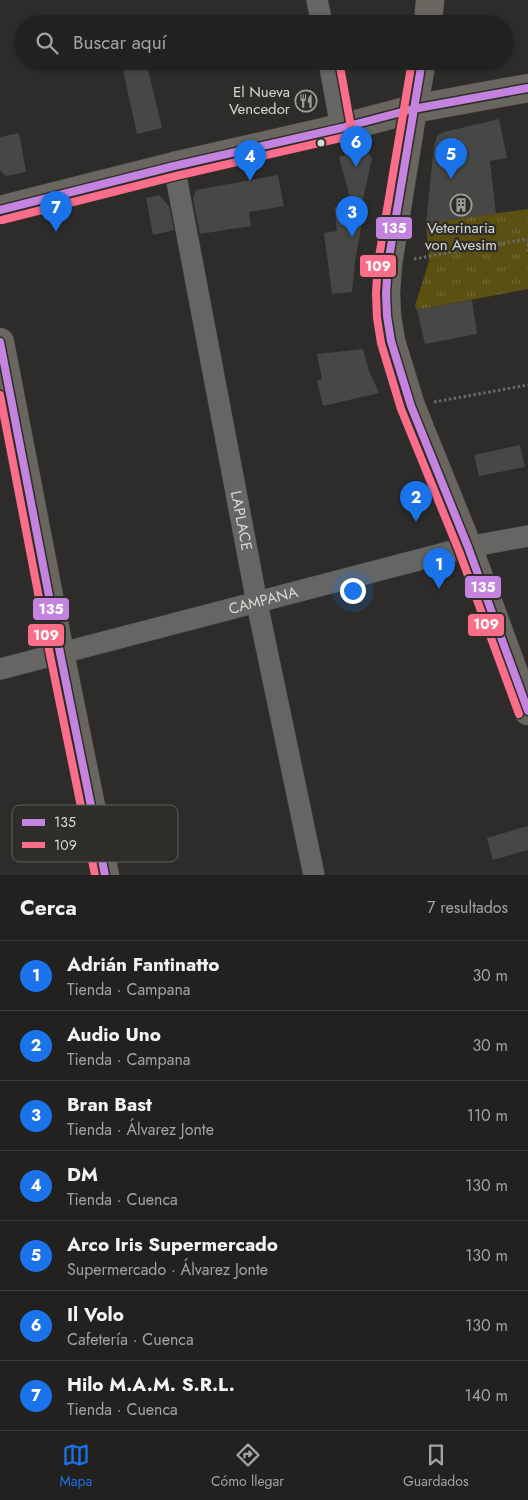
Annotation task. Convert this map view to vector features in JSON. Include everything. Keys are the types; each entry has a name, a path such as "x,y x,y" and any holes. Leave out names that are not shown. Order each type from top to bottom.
{"street":[{"path":"318,0 320,15"},
{"path":"429,15 430,0"},
{"path":"331,70 341,128"},
{"path":"420,70 388,264 387,316 393,348 411,406 468,547 528,711"},
{"path":"0,210 413,109 528,88"},
{"name":"LAPLACE","path":"174,166 257,603 314,875"},
{"path":"0,342 91,805"},
{"name":"CAMPANA","path":"0,669 468,547 528,536"},
{"path":"102,862 105,875"}],"path":[{"path":"388,264 528,239 528,252"},
{"path":"411,406 528,385"}],"green space":[{"path":"528,209 528,289 417,310 415,306 429,261 426,223"}],"building":[{"path":"123,70 148,70 162,128 137,134"},
{"path":"499,119 507,158 490,161 496,214 426,223 434,146 437,136 444,132"},
{"path":"19,133 26,172 6,176 0,170 0,137"},
{"path":"366,150 372,158 362,204 365,204 352,292 332,294 324,233 337,231 334,207 352,205 339,157"},
{"path":"278,175 284,206 249,212 251,226 200,234 193,199 196,190"},
{"path":"159,195 169,206 174,230 153,235 146,198"},
{"path":"472,300 477,334 425,344 417,310"},
{"path":"363,349 369,371 379,393 323,406 317,381 322,379 317,354"},
{"path":"520,445 525,467 479,476 474,455"},
{"path":"528,826 528,850 493,860 487,838"}],"transit line":[{"name":"109","path":"2,220 176,176 345,137 350,133 351,127 341,70"},
{"name":"109","path":"410,70 378,263 376,293 381,343 401,409 459,551 519,714"},
{"name":"135","path":"420,70 388,264 386,293 391,341 411,406 468,547 528,711"},
{"name":"135","path":"0,210 413,109 528,88"},
{"name":"135","path":"0,342 91,805"},
{"name":"109","path":"0,395 81,805"},
{"name":"109","path":"92,862 95,875"},
{"name":"135","path":"102,862 105,875"}],"place":[{"name":"El Nueva Vencedor","path":"306,101"},
{"name":"Il Volo","path":"356,167"},
{"name":"Arco Iris Supermercado","path":"451,179"},
{"name":"DM","path":"250,181"},
{"name":"Veterinaria von Avesim","path":"461,205"},
{"name":"Hilo M.A.M. S.R.L.","path":"56,232"},
{"name":"Bran Bast","path":"352,237"},
{"name":"Audio Uno","path":"416,522"},
{"name":"Adrián Fantinatto","path":"439,589"}]}
